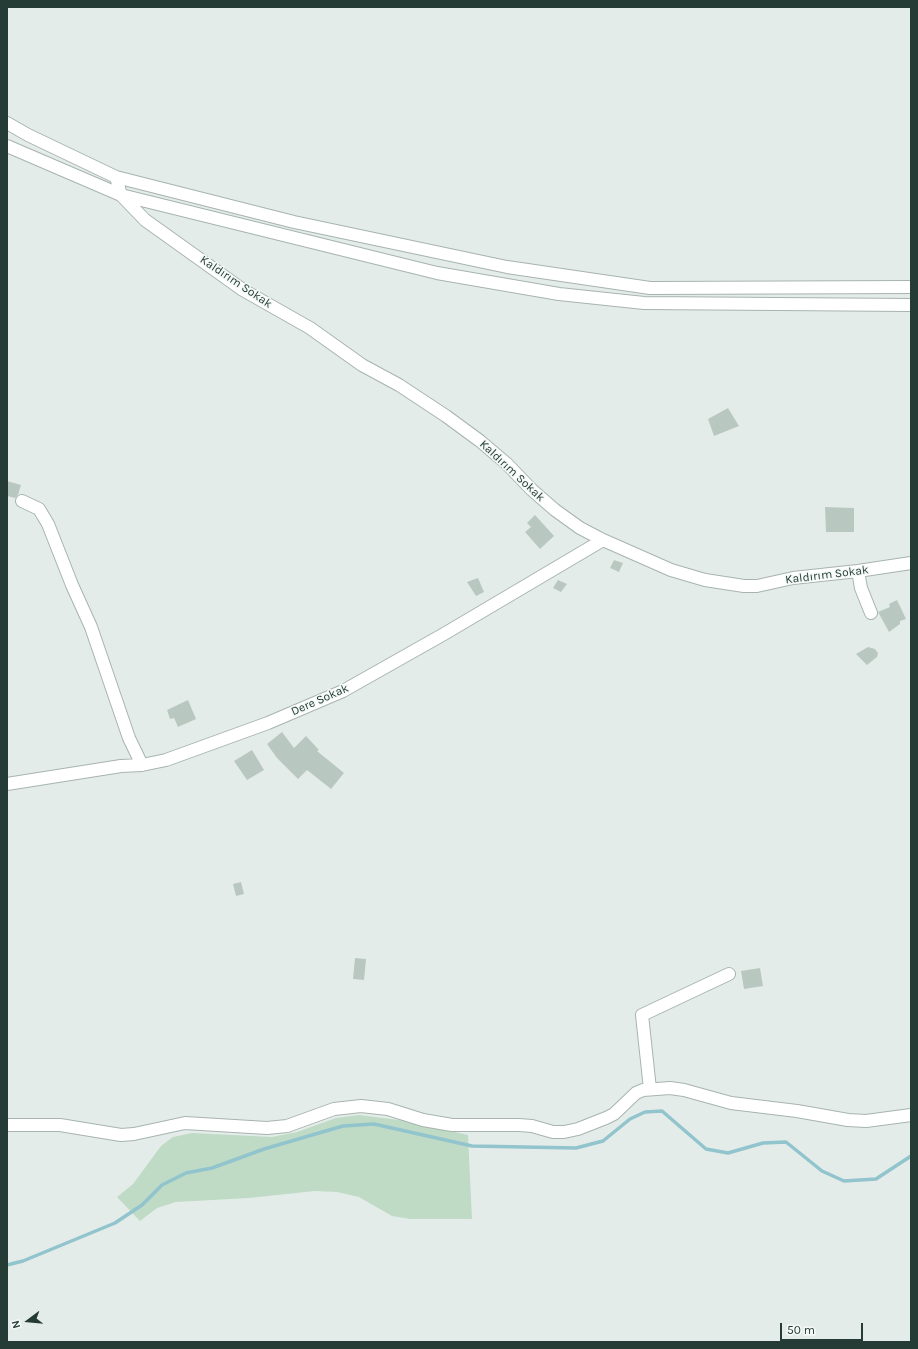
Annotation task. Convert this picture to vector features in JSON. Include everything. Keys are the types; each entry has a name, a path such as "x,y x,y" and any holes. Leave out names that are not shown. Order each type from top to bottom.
{"street":[{"path":"7,123 28,135 116,177 294,222 430,252 507,267 650,288 911,287"},
{"path":"9,150 28,135"},
{"name":"Kaldırım Sokak","path":"9,150 121,195 144,220 243,290 310,328 362,365 399,386 446,416 480,441 506,463 532,490 555,510 580,528 603,540 671,570 727,585 757,586 793,578 858,571 911,563"},
{"name":"Kaldırım Sokak","path":"116,177 121,195"},
{"path":"121,195 437,273 559,294 644,303 911,305"},
{"path":"22,501 39,509 48,524 72,585 91,627 129,738 142,765"},
{"name":"Dere Sokak","path":"7,784 122,766 142,765 166,760 256,728 343,691 444,634 603,540"},
{"path":"858,571 862,588 871,613"},
{"path":"650,1089 642,1015 729,974"},
{"path":"7,1125 60,1125 121,1135 134,1134 185,1123 267,1128 287,1126 334,1109 361,1106 388,1109 437,1123 452,1125 519,1124 553,1132 564,1132 578,1129 614,1114 636,1093 650,1089 670,1088 684,1090 731,1103 797,1111 848,1120 866,1120 911,1115"}],"green space":[{"path":"359,1115 407,1121 468,1135 472,1219 410,1219 392,1216 359,1197 337,1192 315,1191 249,1198 176,1202 157,1208 140,1221 117,1197 133,1184 161,1146 173,1137 192,1133 272,1137 297,1132 336,1118"}],"building":[{"path":"728,408 739,426 714,436 708,419"},
{"path":"7,481 21,485 18,495 15,498 7,496"},
{"path":"825,507 854,508 854,532 826,532"},
{"path":"535,515 554,536 540,549 525,532 531,527 527,523"},
{"path":"614,560 623,563 619,572 610,568"},
{"path":"478,578 484,592 476,596 467,582"},
{"path":"558,580 567,584 561,592 553,588"},
{"path":"897,600 906,619 900,621 900,624 889,632 878,612 890,607 889,604"},
{"path":"868,647 875,649 878,653 877,657 867,665 856,654"},
{"path":"188,700 196,719 178,727 174,718 170,719 167,710"},
{"path":"282,732 294,748 306,736 319,750 317,751 344,773 331,789 307,770 298,779 277,758 267,744"},
{"path":"252,750 264,770 247,780 234,761"},
{"path":"241,882 244,894 236,896 233,884"},
{"path":"355,958 366,959 364,980 353,979"},
{"path":"760,968 763,986 744,989 741,971"}],"waterway":[{"path":"7,1265 23,1261 115,1223 142,1205 162,1185 186,1173 212,1168 264,1149 343,1126 374,1124 472,1146 576,1148 603,1141 630,1119 645,1112 662,1111 706,1149 728,1153 763,1143 786,1142 822,1171 844,1181 876,1179 911,1156"}]}
